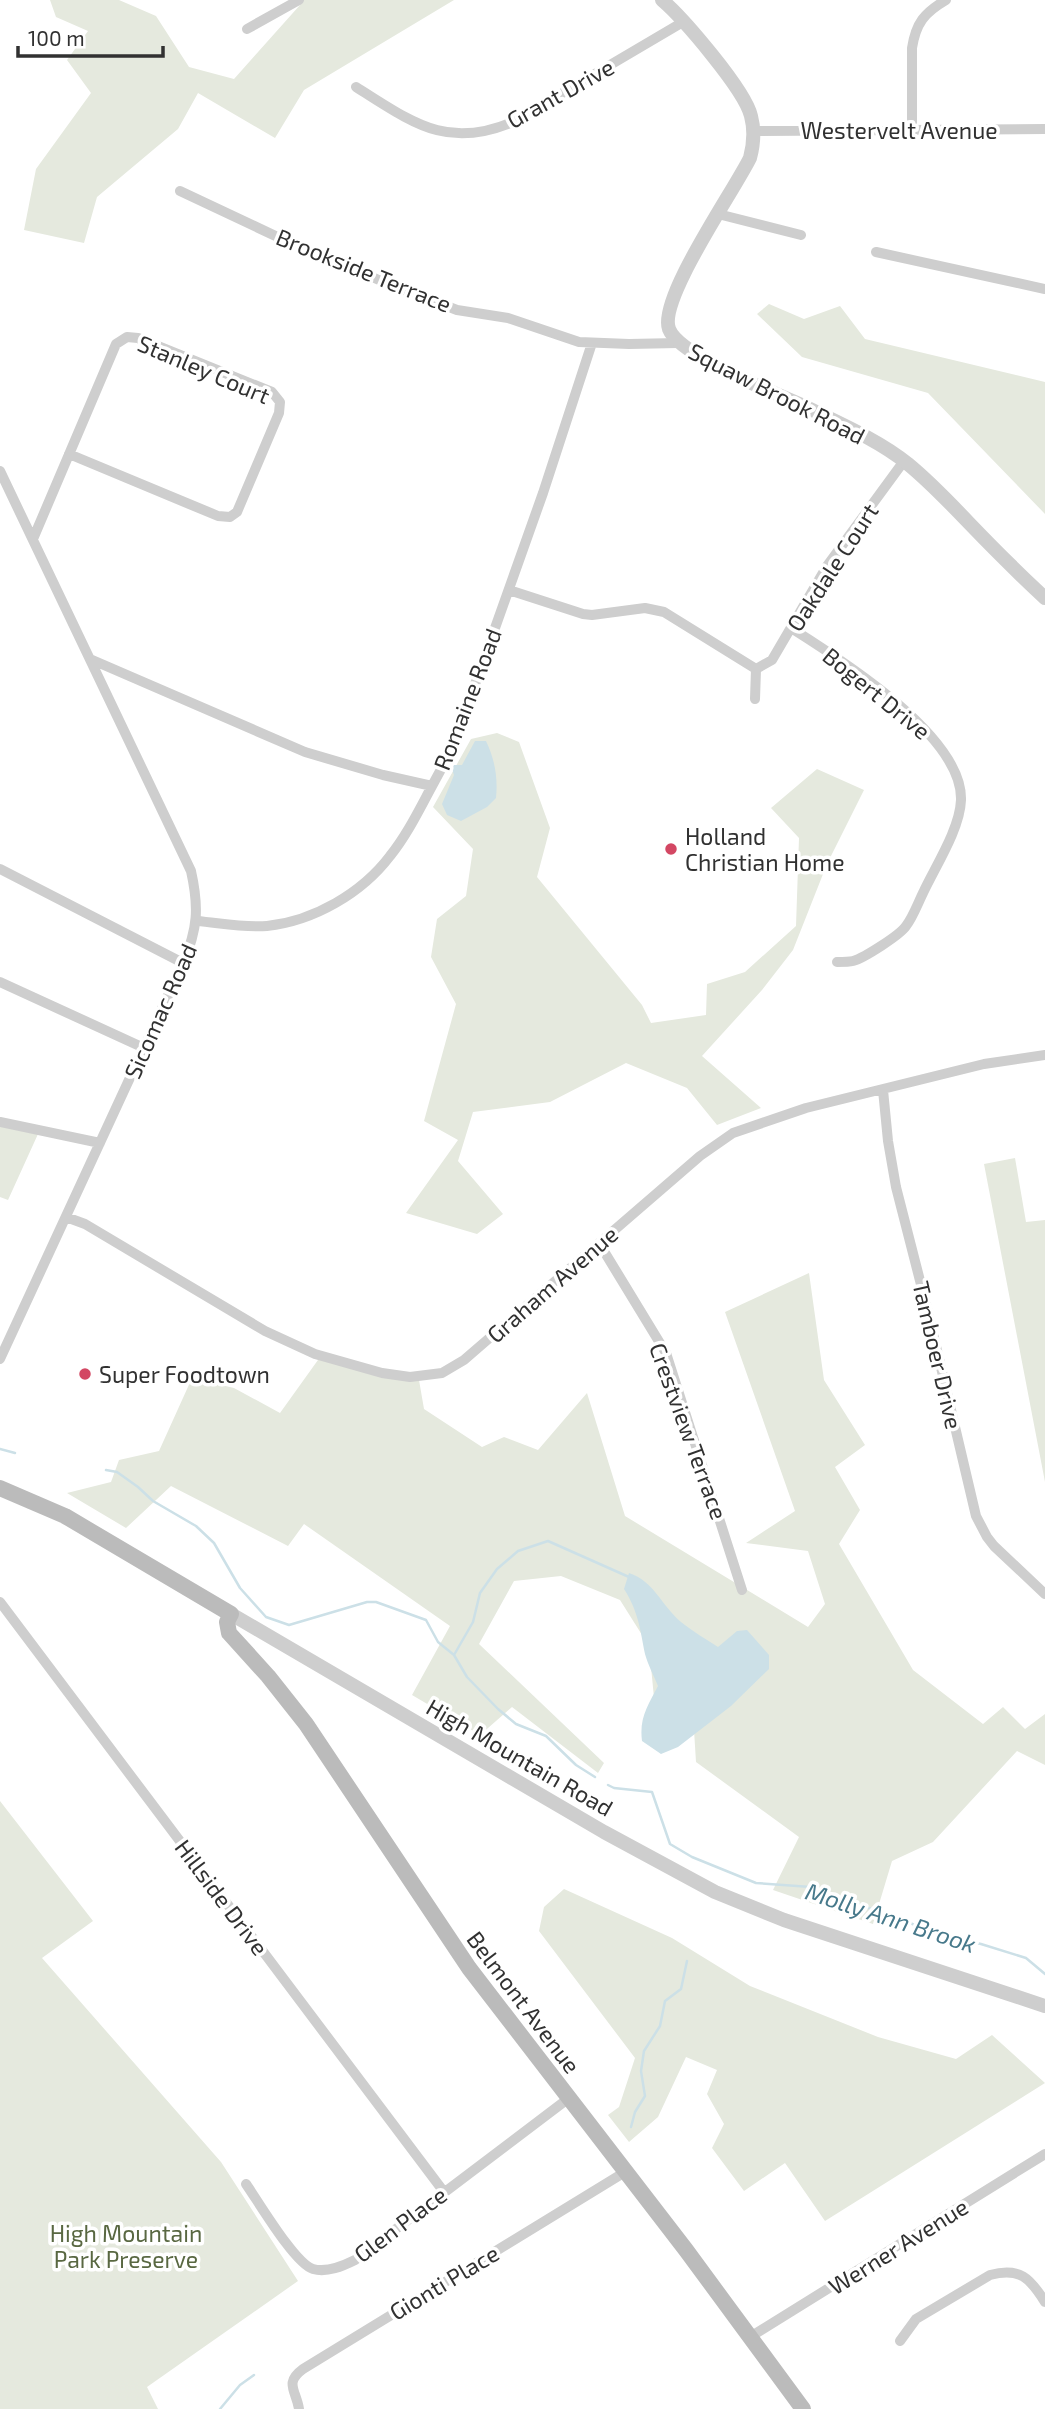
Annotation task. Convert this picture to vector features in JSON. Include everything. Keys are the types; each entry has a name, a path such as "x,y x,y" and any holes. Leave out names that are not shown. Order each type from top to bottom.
{"main road":[{"name":"High Mountain Road","path":"0,1488 31,1500 93,1532 231,1614"},
{"name":"Belmont Avenue","path":"231,1614 227,1622 229,1633 306,1724 463,1960 803,2409"}],"street":[{"path":"247,29 299,0"},
{"name":"Squaw Brook Road","path":"662,0 745,99 754,131 750,158 688,264 672,302 668,325 678,343 700,358 809,409 904,461 934,487 1045,598"},
{"path":"912,130 914,36 922,17 946,0"},
{"name":"Grant Drive","path":"356,87 426,129 455,133 488,131 515,121 683,22"},
{"name":"Westervelt Avenue","path":"754,131 1045,129"},
{"name":"Brookside Terrace","path":"180,191 284,240 440,305 508,318 579,342 678,343"},
{"path":"718,214 801,235"},
{"path":"876,252 1045,289"},
{"name":"Stanley Court","path":"33,539 69,454 116,344 127,337 138,338 272,392 280,402 279,413 237,512 230,517 218,516 69,454"},
{"name":"Romaine Road","path":"90,659 305,752 432,786 452,749 592,343"},
{"name":"Oakdale Court","path":"756,669 772,660 827,566 904,461"},
{"name":"Sicomac Road","path":"0,471 191,871 197,921 183,963 0,1359"},
{"path":"509,590 583,614 654,608 664,612 756,669 755,699"},
{"name":"Bogert Drive","path":"791,628 858,672 935,740 956,771 961,798 956,823 906,928 870,953 853,961 837,962"},
{"path":"197,921 268,926 307,917 336,903 379,869 390,856 432,786"},
{"path":"0,869 183,963"},
{"path":"0,982 144,1048"},
{"name":"Graham Avenue","path":"66,1217 85,1224 265,1331 316,1354 383,1373 410,1377 442,1373 464,1360 723,1139 806,1108 984,1064 1045,1055"},
{"name":"Tamboer Drive","path":"883,1090 893,1173 976,1516 986,1537 1045,1594"},
{"path":"0,1122 100,1143"},
{"name":"Crestview Terrace","path":"599,1243 666,1353 742,1590"},
{"name":"Hillside Drive","path":"0,1602 444,2192"},
{"name":"High Mountain Road","path":"231,1614 604,1832 715,1892 784,1920 1045,2006"},
{"name":"Glen Place","path":"246,2184 304,2263 314,2269 324,2270 355,2260 569,2098"},
{"name":"Werner Avenue","path":"750,2337 1045,2154"},
{"name":"Gionti Place","path":"299,2409 292,2382 293,2377 303,2369 625,2172"},
{"path":"900,2341 916,2319 990,2275 1001,2272 1022,2275 1035,2287 1045,2302"}],"green space":[{"path":"50,0 119,0 156,16 189,67 234,79 300,5 295,0 454,0 304,90 275,138 198,93 178,129 97,197 84,243 24,230 36,169 91,93 67,60 88,31 56,17"},
{"path":"769,304 804,319 840,306 865,339 1045,382 1045,514 928,393 802,357 757,314"},
{"path":"497,733 519,742 550,828 537,877 642,1005 651,1023 706,1015 707,984 745,972 796,926 799,838 771,808 817,769 864,790 827,864 793,950 762,990 702,1056 761,1108 717,1125 687,1088 626,1063 550,1102 473,1112 458,1161 503,1214 477,1234 406,1213 458,1140 424,1121 456,1004 431,957 437,919 466,896 473,849 433,807 471,739"},
{"path":"0,1125 38,1134 8,1200 0,1197"},
{"path":"1015,1158 1026,1222 1045,1220 1045,1482 984,1164"},
{"path":"809,1273 824,1380 865,1445 835,1467 860,1510 839,1544 913,1670 983,1724 1003,1707 1025,1729 1045,1714 1045,1765 1017,1751 933,1842 892,1861 873,1924 773,1890 799,1837 696,1762 694,1730 657,1729 649,1646 620,1600 561,1576 514,1581 479,1644 604,1763 598,1773 512,1707 480,1735 412,1695 450,1626 304,1524 288,1546 171,1486 126,1528 67,1493 111,1482 119,1460 159,1451 192,1378 234,1388 280,1413 323,1353 419,1380 424,1409 482,1447 504,1437 538,1450 587,1393 625,1516 808,1627 825,1604 808,1551 746,1543 795,1511 725,1312"},
{"name":"High Mountain Park Preserve","path":"0,1801 93,1921 42,1958 221,2162 298,2281 147,2387 158,2409 0,2409"},
{"path":"564,1889 672,1938 750,1986 878,2037 956,2059 992,2035 1045,2083 825,2221 785,2163 744,2191 712,2148 724,2124 707,2094 717,2070 686,2057 658,2117 629,2142 608,2115 619,2107 635,2058 539,1931 544,1907"}],"shaded area":[{"path":"475,741 486,741 489,748 497,783 496,798 487,807 461,821 447,815 442,804 454,775 454,765 462,765"},
{"path":"629,1573 645,1582 681,1622 718,1647 737,1631 747,1630 769,1655 769,1669 731,1706 678,1747 661,1754 642,1741 643,1718 658,1686 646,1658 635,1612 624,1589"}],"waterway":[{"name":"Molly Ann Brook","path":"0,1449 15,1453"},
{"name":"Molly Ann Brook","path":"106,1470 117,1472 153,1501 196,1526 214,1543 240,1588 266,1617 289,1625 367,1602 376,1602 426,1620 438,1642 454,1655 467,1677 498,1709 516,1724 546,1736 576,1765 595,1777"},
{"path":"454,1655 473,1622 480,1593 497,1569 518,1551 548,1541 629,1577"},
{"name":"Molly Ann Brook","path":"608,1785 652,1792 670,1844 692,1857 756,1883 811,1887 948,1937 1026,1958 1045,1974"},
{"path":"631,2127 635,2112 645,2096 641,2071 644,2051 660,2026 665,2001 681,1989 687,1961"},
{"path":"220,2409 240,2385 254,2375"}],"place":[{"name":"Holland Christian Home","path":"671,849"},
{"name":"Super Foodtown","path":"85,1374"}]}
